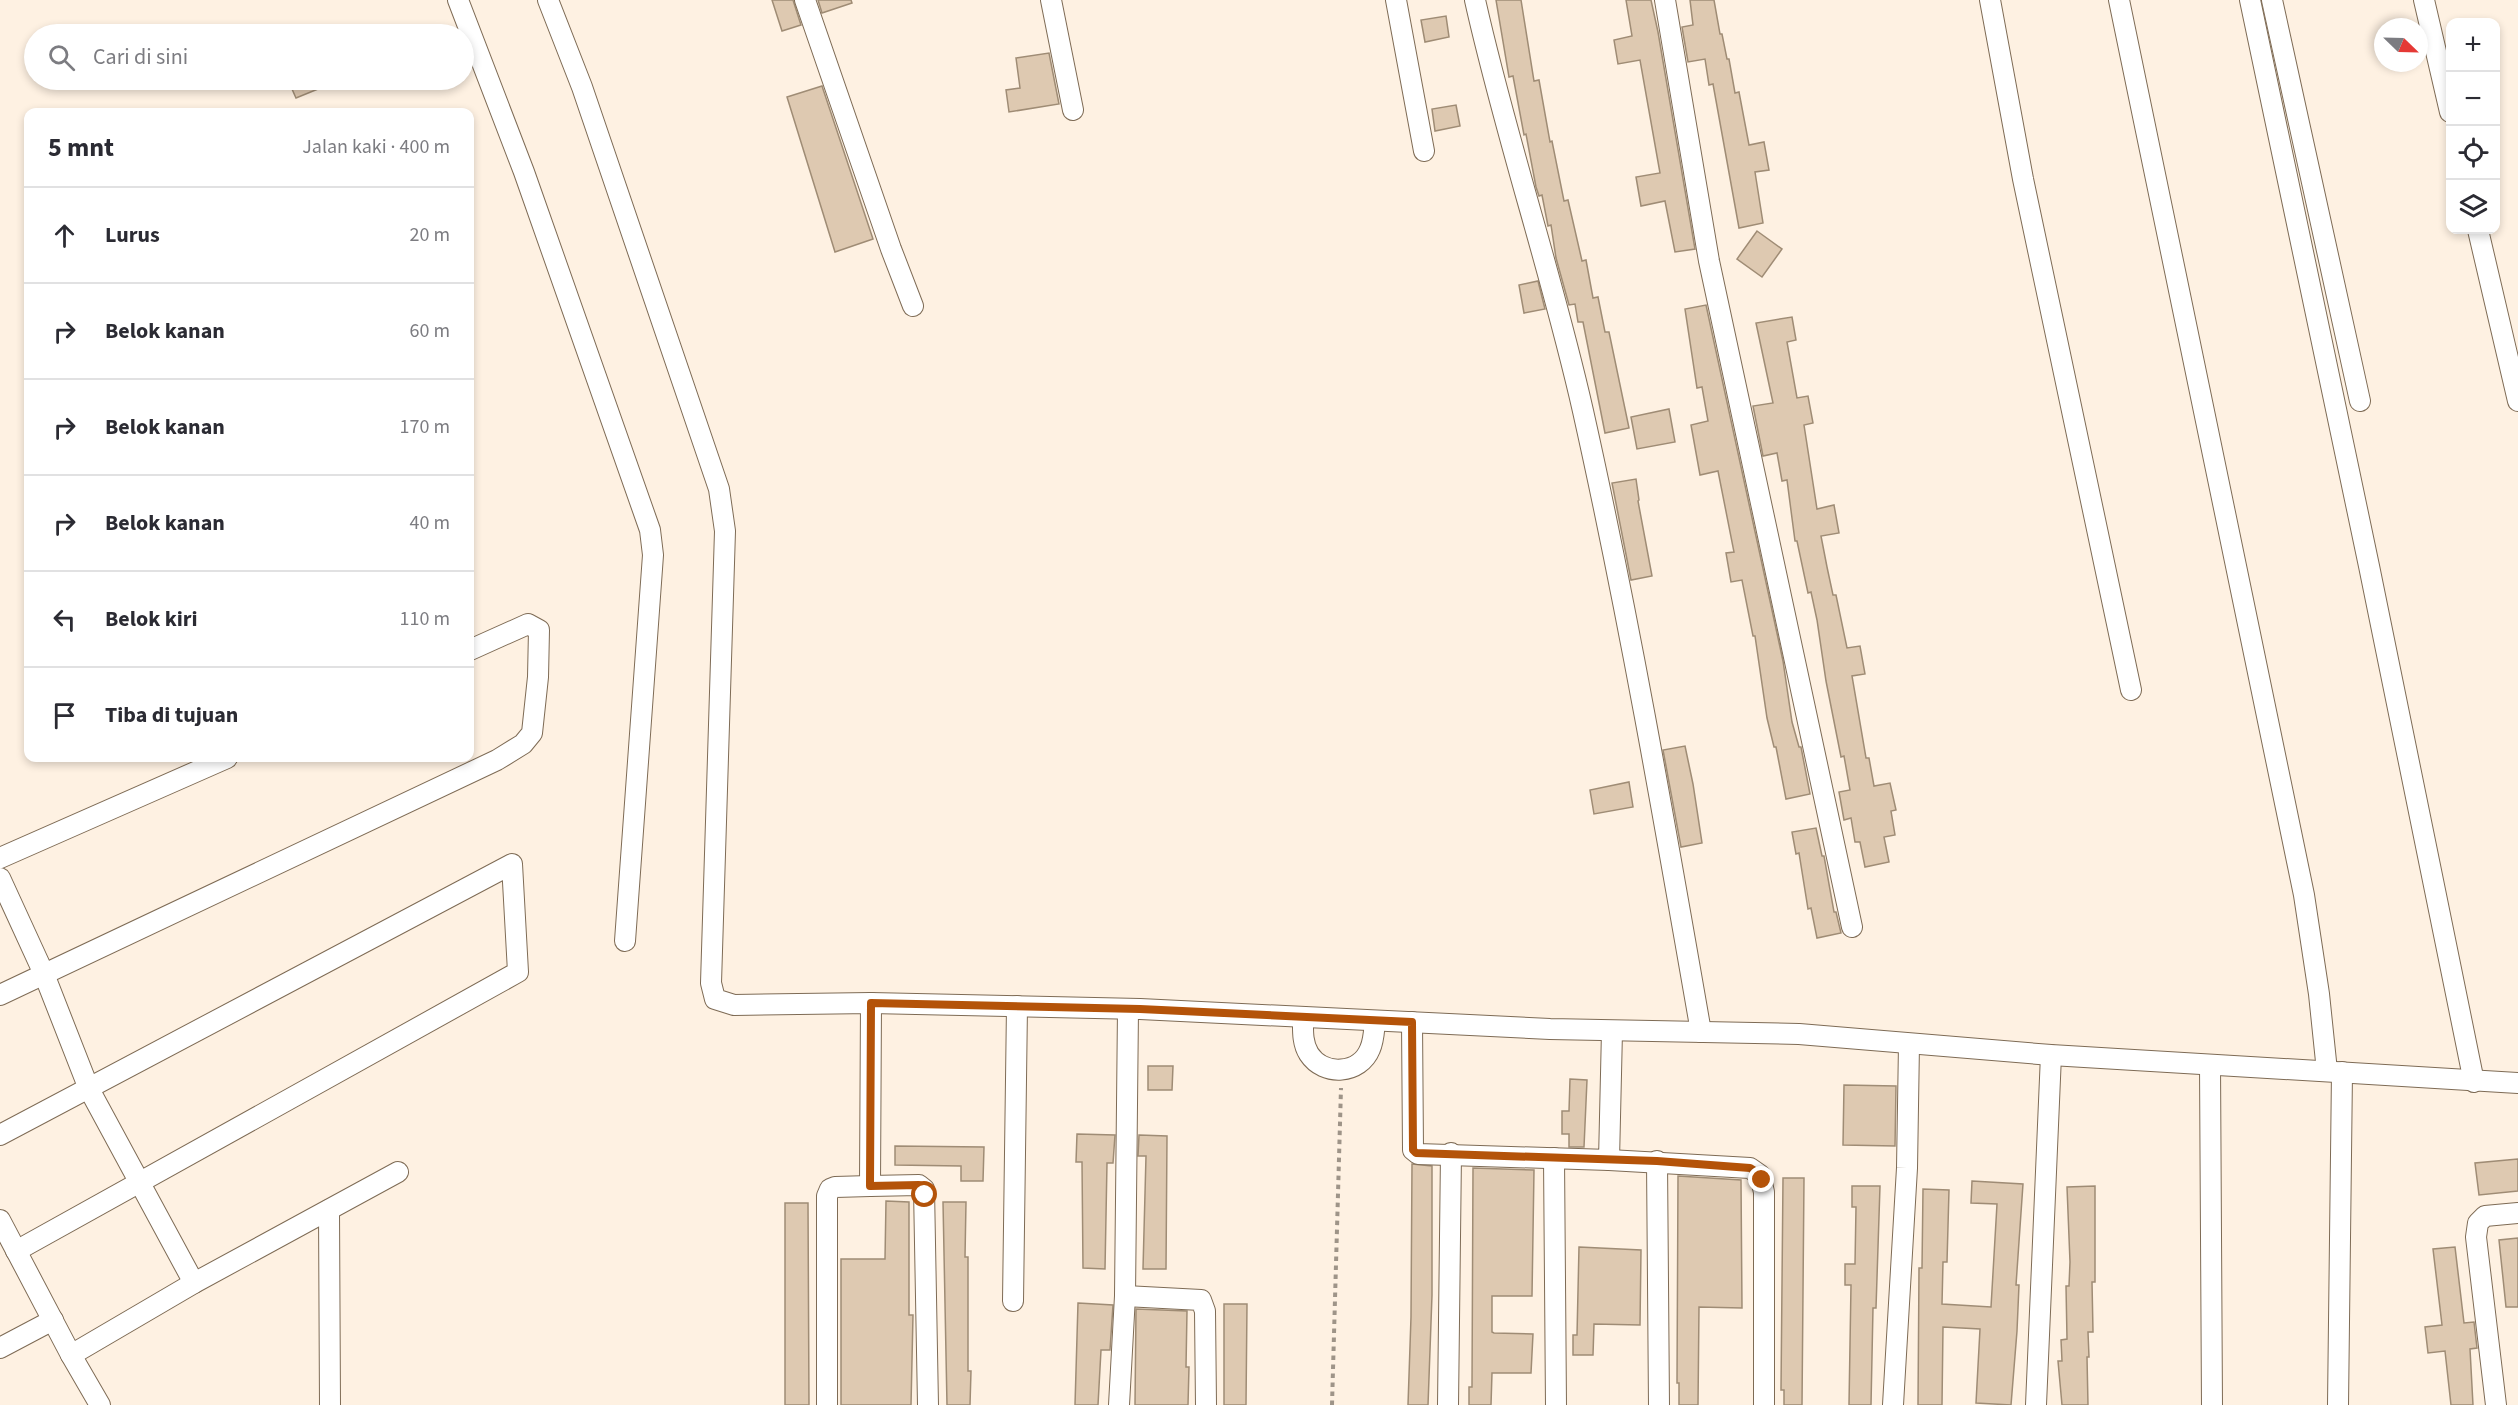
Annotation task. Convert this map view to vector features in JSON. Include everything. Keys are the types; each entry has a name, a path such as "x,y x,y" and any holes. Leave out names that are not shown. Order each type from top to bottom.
{"street":[{"path":"458,0 467,24"},
{"path":"548,0 582,87 719,489 725,531 711,983 713,994 720,1003 734,1005 871,1003 1128,1009 1612,1031 1798,1034 2051,1055 2518,1083"},
{"path":"805,0 913,306"},
{"path":"1051,0 1073,110"},
{"path":"1396,0 1424,151"},
{"path":"1475,0 1490,69 1557,304 1583,411 1623,602 1701,1032"},
{"path":"1665,0 1709,261 1852,927"},
{"path":"1990,0 2023,179 2131,690"},
{"path":"2119,0 2304,895 2319,994 2335,1071 2338,1405"},
{"path":"2250,0 2474,1082"},
{"path":"2272,0 2360,401"},
{"path":"2424,0 2446,91"},
{"path":"474,42 524,172 650,530 653,555 625,941"},
{"path":"2479,234 2518,401"},
{"path":"0,994 497,760 523,744 533,727 539,630 528,624 474,648"},
{"path":"0,858 218,762"},
{"path":"0,1135 512,864 518,972 16,1251"},
{"path":"0,878 44,974 89,1089 194,1283"},
{"path":"870,1186 871,1003"},
{"path":"1013,1301 1017,1006"},
{"path":"1119,1405 1125,1296 1128,1009"},
{"path":"1303,1017 1304,1043 1308,1052 1322,1066 1342,1070 1351,1068 1367,1055 1372,1046 1375,1021"},
{"path":"1412,1022 1413,1150 1418,1154 1657,1161 1750,1168 1758,1173 1762,1180 1764,1405"},
{"path":"1609,1160 1612,1031"},
{"path":"1893,1405 1906,1168 1909,1044"},
{"path":"2036,1405 2051,1055"},
{"path":"2210,1065 2212,1405"},
{"path":"1448,1405 1451,1154"},
{"path":"1554,1158 1556,1405"},
{"path":"1657,1161 1659,1405"},
{"path":"71,1355 194,1283 398,1172"},
{"path":"827,1405 827,1196 830,1189 835,1186 919,1185 924,1189 928,1405"},
{"path":"329,1210 330,1405"},
{"path":"2496,1405 2476,1237 2478,1223 2485,1216 2518,1213"},
{"path":"0,1220 100,1405"},
{"path":"1125,1296 1201,1300 1205,1311 1206,1405"},
{"path":"0,1348 53,1320"}],"path":[{"path":"1332,1405 1342,1070"}],"building":[{"path":"772,0 793,0 801,25 782,31"},
{"path":"818,0 851,0 852,3 822,13"},
{"path":"1496,0 1521,0 1534,81 1539,80 1564,201 1568,200 1582,261 1586,260 1593,298 1598,297 1605,332 1609,332 1629,428 1605,433 1583,322 1578,322 1575,304 1569,305 1556,258 1551,225 1548,226 1542,195 1539,196 1536,187 1513,76 1509,77"},
{"path":"1626,0 1651,0 1695,249 1675,252 1665,201 1641,206 1636,177 1660,173 1640,60 1618,64 1614,40 1632,36"},
{"path":"1690,0 1714,0 1735,93 1739,92 1749,145 1764,142 1769,170 1755,172 1763,223 1739,228 1713,84 1709,85 1705,59 1688,62 1682,27 1693,25"},
{"path":"1446,16 1449,37 1425,42 1421,20"},
{"path":"1049,53 1059,104 1009,112 1006,90 1020,88 1016,58"},
{"path":"822,86 873,239 835,252 787,97"},
{"path":"292,90 316,90 296,98"},
{"path":"1456,105 1460,126 1435,131 1432,109"},
{"path":"1757,231 1782,249 1762,277 1737,259"},
{"path":"1538,281 1545,309 1524,313 1519,285"},
{"path":"1706,305 1783,661 1792,722 1799,747 1801,747 1810,794 1786,799 1776,747 1774,747 1767,718 1755,636 1753,636 1742,580 1731,582 1726,553 1734,552 1718,471 1700,475 1691,425 1708,421 1702,387 1697,388 1685,309"},
{"path":"1792,317 1796,340 1787,342 1797,398 1808,396 1813,423 1804,425 1817,509 1834,505 1839,533 1821,536 1827,567 1833,595 1836,595 1847,648 1860,646 1865,674 1852,676 1866,758 1869,758 1874,786 1890,783 1896,810 1891,811 1895,835 1884,837 1889,862 1865,867 1860,842 1855,842 1851,818 1844,820 1839,792 1850,790 1826,681 1811,592 1808,593 1797,541 1795,541 1787,480 1782,481 1777,453 1763,456 1753,406 1773,403 1756,323"},
{"path":"1669,409 1675,442 1637,449 1631,417"},
{"path":"1636,479 1652,576 1631,580 1612,483"},
{"path":"1685,746 1702,843 1681,847 1663,750"},
{"path":"1629,782 1633,807 1594,814 1590,790"},
{"path":"1816,828 1822,856 1824,856 1834,912 1836,912 1841,933 1817,938 1811,908 1808,909 1799,853 1796,854 1792,832"},
{"path":"1148,1066 1173,1066 1172,1090 1148,1090"},
{"path":"1570,1079 1587,1080 1584,1147 1569,1147 1569,1134 1562,1134 1562,1111 1569,1111"},
{"path":"1844,1085 1896,1086 1895,1146 1843,1145"},
{"path":"1077,1134 1115,1135 1113,1163 1107,1163 1105,1269 1083,1268 1082,1162 1076,1162"},
{"path":"1139,1135 1167,1136 1166,1269 1143,1269 1146,1156 1138,1156"},
{"path":"895,1146 984,1147 983,1181 961,1181 961,1166 895,1165"},
{"path":"2518,1159 2518,1191 2479,1195 2475,1163"},
{"path":"1412,1164 1432,1166 1432,1295 1428,1405 1408,1405"},
{"path":"1473,1168 1534,1170 1532,1296 1492,1296 1492,1332 1533,1334 1531,1373 1492,1373 1491,1405 1469,1405 1469,1387 1472,1387"},
{"path":"1678,1176 1741,1180 1742,1308 1699,1307 1698,1405 1679,1405 1679,1383 1677,1383"},
{"path":"1783,1178 1804,1178 1802,1405 1784,1405 1784,1390 1781,1390"},
{"path":"1972,1181 2023,1184 2016,1285 2019,1285 2017,1331 2011,1405 1976,1403 1980,1329 1943,1327 1942,1405 1918,1405 1919,1268 1922,1268 1923,1189 1949,1190 1947,1262 1943,1262 1942,1304 1991,1307 1997,1204 1971,1203"},
{"path":"1852,1186 1880,1186 1876,1308 1873,1308 1871,1405 1849,1405 1851,1285 1845,1285 1845,1264 1855,1264 1856,1207 1852,1207"},
{"path":"2095,1186 2095,1282 2092,1282 2093,1332 2088,1332 2088,1405 2062,1405 2058,1361 2062,1361 2061,1340 2067,1339 2066,1286 2069,1286 2070,1262 2067,1187"},
{"path":"886,1201 909,1202 909,1315 913,1315 911,1405 841,1405 841,1259 885,1259"},
{"path":"943,1202 966,1202 965,1257 968,1257 970,1405 947,1405"},
{"path":"785,1203 808,1203 809,1405 785,1405"},
{"path":"2518,1238 2518,1307 2506,1307 2499,1240"},
{"path":"1579,1247 1641,1250 1640,1325 1594,1324 1593,1355 1573,1355 1573,1335 1577,1335"},
{"path":"2455,1247 2464,1323 2474,1322 2477,1348 2470,1349 2473,1405 2451,1405 2445,1351 2428,1353 2425,1327 2442,1325 2433,1249"},
{"path":"1078,1303 1113,1305 1110,1350 1101,1350 1098,1405 1075,1405"},
{"path":"1224,1304 1247,1304 1246,1405 1224,1405"},
{"path":"1136,1309 1187,1311 1188,1405 1135,1405"}],"route":[{"path":"925,1195 924,1187 919,1185 870,1186 871,1003 1140,1009 1412,1022 1413,1150 1418,1154 1657,1161 1750,1168 1758,1173 1762,1180"}]}
